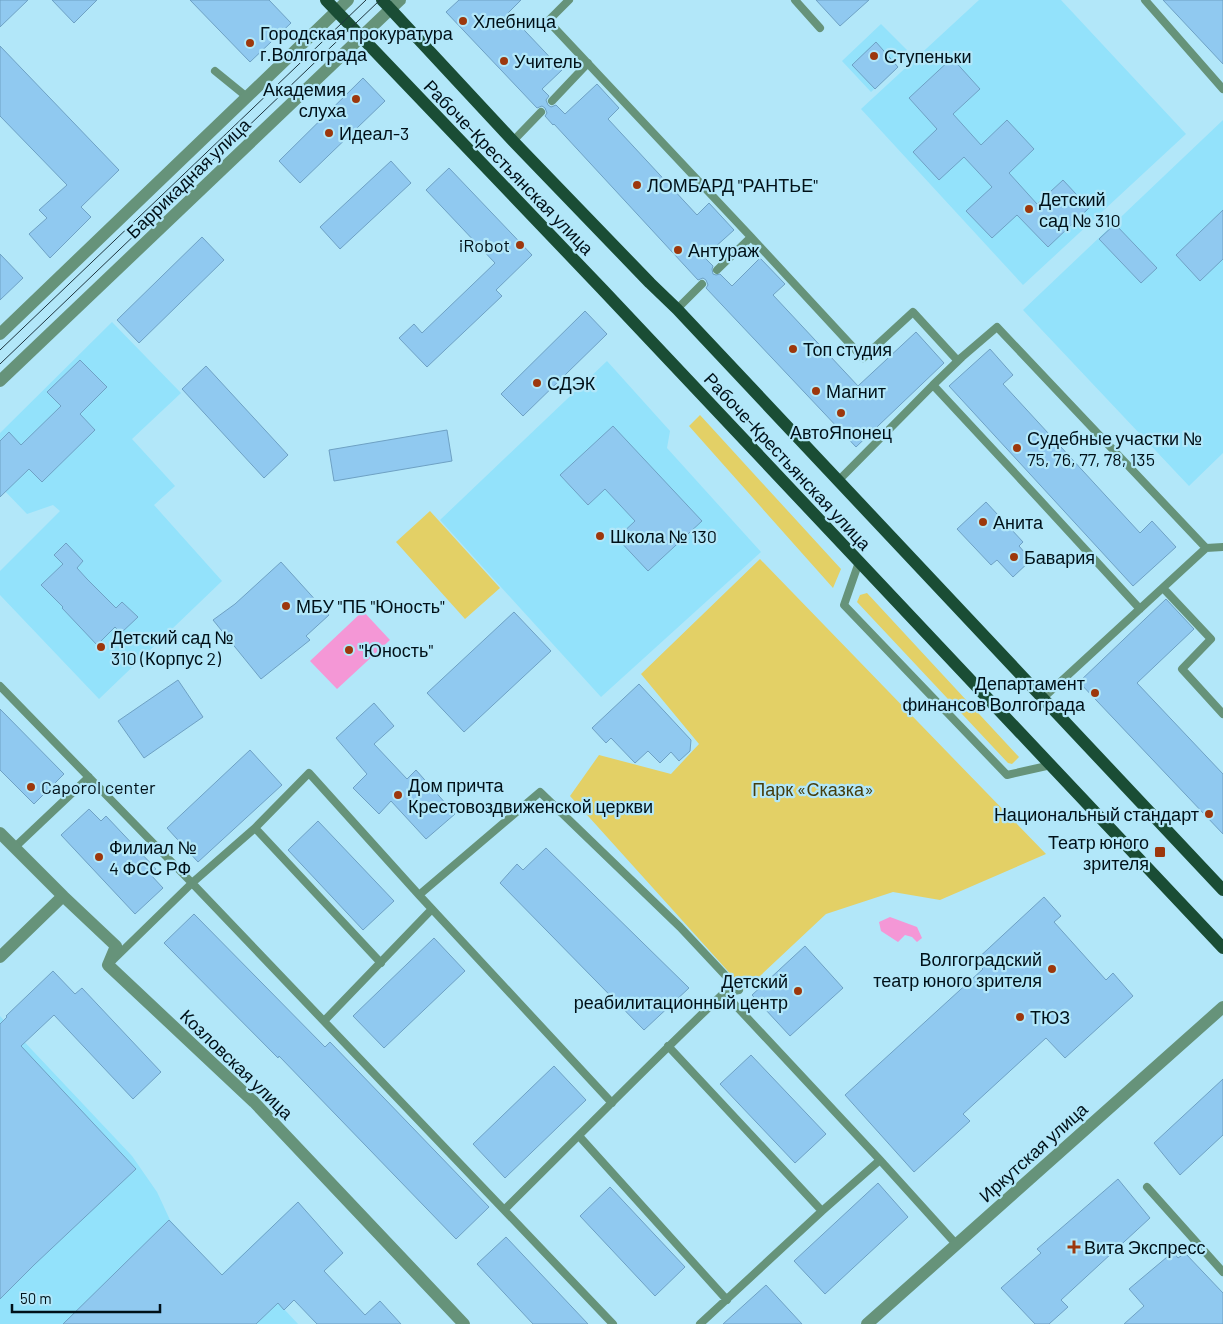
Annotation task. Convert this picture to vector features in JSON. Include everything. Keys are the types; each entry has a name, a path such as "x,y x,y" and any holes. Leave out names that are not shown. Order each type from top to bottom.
{"main road":[{"name":"Рабоче-Крестьянская улица","path":"326,0 603,290 1223,948"},
{"name":"Рабоче-Крестьянская улица","path":"386,5 676,309 1223,890"}],"street":[{"name":"Баррикадная улица","path":"0,334 348,0"},
{"name":"Баррикадная улица","path":"0,381 361,37 386,5 400,0"},
{"path":"0,833 116,946 108,965"},
{"path":"0,957 63,896"},
{"name":"Козловская улица","path":"108,965 254,1102 464,1324"},
{"name":"Иркутская улица","path":"867,1324 1223,1007"}],"lane":[{"path":"569,0 548,21 863,358 913,312 958,361"},
{"path":"794,0 820,28"},
{"path":"1145,0 1223,89"},
{"path":"552,101 588,63"},
{"path":"215,71 247,98"},
{"path":"514,141 541,112"},
{"path":"716,270 751,237"},
{"path":"676,309 702,284"},
{"path":"838,481 958,361 997,327 1206,548"},
{"path":"933,386 1140,610"},
{"path":"1043,698 1206,548 1223,547"},
{"path":"859,562 844,605 1007,775 1051,765"},
{"path":"1163,588 1211,639 1182,669 1223,714"},
{"path":"0,686 192,883 613,1324"},
{"path":"108,965 192,883 254,828 309,773 612,1103"},
{"path":"15,847 89,777"},
{"path":"419,895 540,792 680,927 739,990 724,993 668,1046 504,1210"},
{"path":"254,828 381,963"},
{"path":"324,1021 432,909"},
{"path":"724,993 956,1244"},
{"path":"668,1046 822,1211"},
{"path":"579,1136 727,1300"},
{"path":"700,1324 880,1160"},
{"path":"1147,1187 1223,1272"}],"shaded area":[{"name":"Детский сад № 310","path":"979,0 1061,0 1186,134 1023,285 861,109"},
{"name":"Ступеньки","path":"881,24 907,50 894,62 898,67 871,92 842,61"},
{"path":"1223,120 1223,453 1189,486 1023,310"},
{"path":"112,322 181,393 132,439 175,486 154,505 222,581 99,699 0,595 0,571 60,511 53,505 27,514 0,486 0,433"},
{"name":"Школа № 130","path":"607,361 670,431 667,448 761,552 601,697 440,520"},
{"path":"363,611 390,640 337,689 310,661"},
{"path":"890,917 917,927 922,938 917,942 912,937 905,935 898,942 881,931 879,922"},
{"path":"0,1016 132,1156 157,1192 170,1220 221,1275 298,1202 343,1253 284,1309 298,1324 0,1324"}],"green space":[{"path":"700,415 841,569 833,588 689,426"},
{"path":"430,511 500,588 465,619 396,542"},
{"name":"Парк «Сказка»","path":"760,559 1046,854 940,900 893,892 826,914 745,990 570,796 599,755 671,774 699,744 641,674"},
{"path":"867,593 1019,757 1012,764 1008,763 857,602 860,595"}],"building":[{"path":"0,0 28,0 0,27"},
{"path":"52,0 97,0 74,23"},
{"name":"Городская прокуратура г.Волгограда","path":"190,0 269,0 291,23 250,62"},
{"path":"459,0 521,0 508,13 562,70 542,89 549,96 546,100 548,105 551,107 556,105 565,114 597,84 619,108 608,119 697,215 709,203 734,230 704,257 713,266 713,274 720,274 732,286 760,258 785,284 773,295 858,386 916,332 944,363 856,447 706,288 708,285 706,280 703,278 698,280 553,125 545,116 547,113 545,108 542,106 537,108 446,12"},
{"path":"816,0 869,0 840,26"},
{"path":"1163,0 1223,0 1223,64"},
{"path":"876,42 898,67 875,89 852,65"},
{"path":"0,46 119,170 81,207 91,217 50,258 29,234 47,218 39,210 67,185 0,116"},
{"path":"952,58 980,89 953,114 981,145 1007,120 1034,149 1009,173 1037,204 1063,180 1089,208 1048,247 1017,215 992,238 966,211 992,187 964,157 939,180 913,152 937,129 909,98"},
{"path":"363,78 385,101 300,183 279,161"},
{"path":"391,161 411,183 340,249 320,227"},
{"path":"449,168 532,255 496,290 502,296 427,367 399,338 414,324 422,333 495,263 426,190"},
{"path":"1223,210 1223,259 1200,281 1176,255"},
{"path":"1115,224 1157,268 1141,283 1099,239"},
{"path":"202,237 224,260 139,343 117,320"},
{"path":"0,254 23,278 0,300"},
{"path":"585,311 607,334 523,416 501,394"},
{"path":"990,349 1013,375 1003,384 1140,533 1152,521 1176,547 1133,586 949,386"},
{"path":"80,360 107,387 80,414 95,430 42,482 29,469 0,497 0,441 9,432 21,445 61,406 47,392"},
{"path":"206,366 288,455 264,478 182,389"},
{"path":"613,426 702,521 648,571 617,538 635,521 605,489 588,505 560,475"},
{"path":"447,430 452,461 334,481 329,450"},
{"path":"986,502 1023,542 1019,546 1031,560 1013,577 997,560 991,565 957,529"},
{"path":"66,543 83,561 77,568 87,579 116,608 122,602 138,617 121,633 115,627 97,645 41,585 63,564 54,555"},
{"path":"281,562 329,615 306,636 310,640 261,679 213,620 235,604"},
{"path":"1166,599 1194,629 1137,683 1223,774 1223,834 1079,682"},
{"path":"514,612 551,651 464,732 427,693"},
{"path":"178,680 203,717 144,758 118,721"},
{"path":"639,684 691,740 690,751 679,761 671,752 660,763 648,751 635,763 611,738 606,743 592,728"},
{"name":"Дом причта Крестовоздвиженской церкви","path":"374,703 394,726 374,744 407,779 416,770 455,814 426,839 391,801 379,814 353,788 367,774 336,738"},
{"path":"0,709 64,774 34,804 0,770"},
{"path":"250,750 282,785 198,862 167,828"},
{"path":"89,809 101,821 106,816 156,869 150,874 163,888 135,914 61,835"},
{"path":"318,821 394,901 363,930 288,850"},
{"path":"546,848 689,988 644,1030 500,883 517,864 523,870"},
{"name":"ТЮЗ","path":"1044,897 1061,916 1054,922 1106,980 1113,973 1133,996 1065,1058 1046,1038 963,1114 970,1121 914,1172 845,1095 983,969 975,961"},
{"path":"194,914 325,1047 330,1042 489,1207 456,1239 279,1056 278,1058 164,943"},
{"path":"434,938 465,971 384,1048 353,1016"},
{"name":"Детский реабилитационный центр","path":"805,946 843,988 790,1036 752,995"},
{"path":"53,971 75,994 82,988 161,1072 133,1099 54,1015 21,1046 136,1169 0,1299 0,1024"},
{"path":"751,1055 826,1134 795,1163 720,1084"},
{"path":"554,1066 586,1100 505,1178 473,1144"},
{"path":"1223,1079 1223,1135 1180,1175 1154,1143"},
{"path":"1118,1179 1150,1218 1061,1300 1068,1307 1049,1324 1035,1324 1001,1288 1041,1253 1037,1249"},
{"path":"878,1183 908,1217 825,1294 794,1261"},
{"path":"610,1187 685,1267 655,1296 580,1216"},
{"path":"298,1202 343,1253 324,1271 365,1315 380,1301 401,1324 317,1324 294,1300 284,1310 278,1303 256,1324 63,1324 169,1220 222,1275"},
{"path":"506,1237 588,1324 533,1324 477,1264"},
{"path":"1173,1252 1178,1258 1185,1253 1223,1293 1223,1324 1124,1324 1144,1306 1129,1289"},
{"path":"766,1285 802,1324 723,1324"}],"tram line":[{"path":"0,350 366,0"},
{"path":"0,364 380,0"}],"place":[{"name":"Хлебница","path":"463,21"},
{"name":"Городская прокуратура г.Волгограда","path":"250,43"},
{"name":"Ступеньки","path":"874,56"},
{"name":"Учитель","path":"504,61"},
{"name":"Академия слуха","path":"356,99"},
{"name":"Идеал-3","path":"329,133"},
{"name":"ЛОМБАРД \"РАНТЬЕ\"","path":"637,185"},
{"name":"Детский сад № 310","path":"1029,209"},
{"name":"iRobot","path":"520,245"},
{"name":"Антураж","path":"678,250"},
{"name":"Топ студия","path":"793,349"},
{"name":"СДЭК","path":"537,383"},
{"name":"Магнит","path":"816,391"},
{"name":"АвтоЯпонец","path":"841,413"},
{"name":"Судебные участки № 75, 76, 77, 78, 135","path":"1017,448"},
{"name":"Анита","path":"983,522"},
{"name":"Школа № 130","path":"600,536"},
{"name":"Бавария","path":"1014,557"},
{"name":"МБУ \"ПБ \"Юность\"","path":"286,606"},
{"name":"Детский сад № 310 (Корпус 2)","path":"101,647"},
{"name":"\"Юность\"","path":"349,650"},
{"name":"Департамент финансов Волгограда","path":"1095,693"},
{"name":"Caporol center","path":"31,787"},
{"name":"Дом причта Крестовоздвиженской церкви","path":"398,795"},
{"name":"Национальный стандарт","path":"1209,814"},
{"name":"Театр юного зрителя","path":"1160,852"},
{"name":"Филиал № 4 ФСС РФ","path":"99,857"},
{"name":"Волгоградский театр юного зрителя","path":"1052,969"},
{"name":"Детский реабилитационный центр","path":"798,991"},
{"name":"ТЮЗ","path":"1020,1017"},
{"name":"Вита Экспресс","path":"1074,1247"}]}
